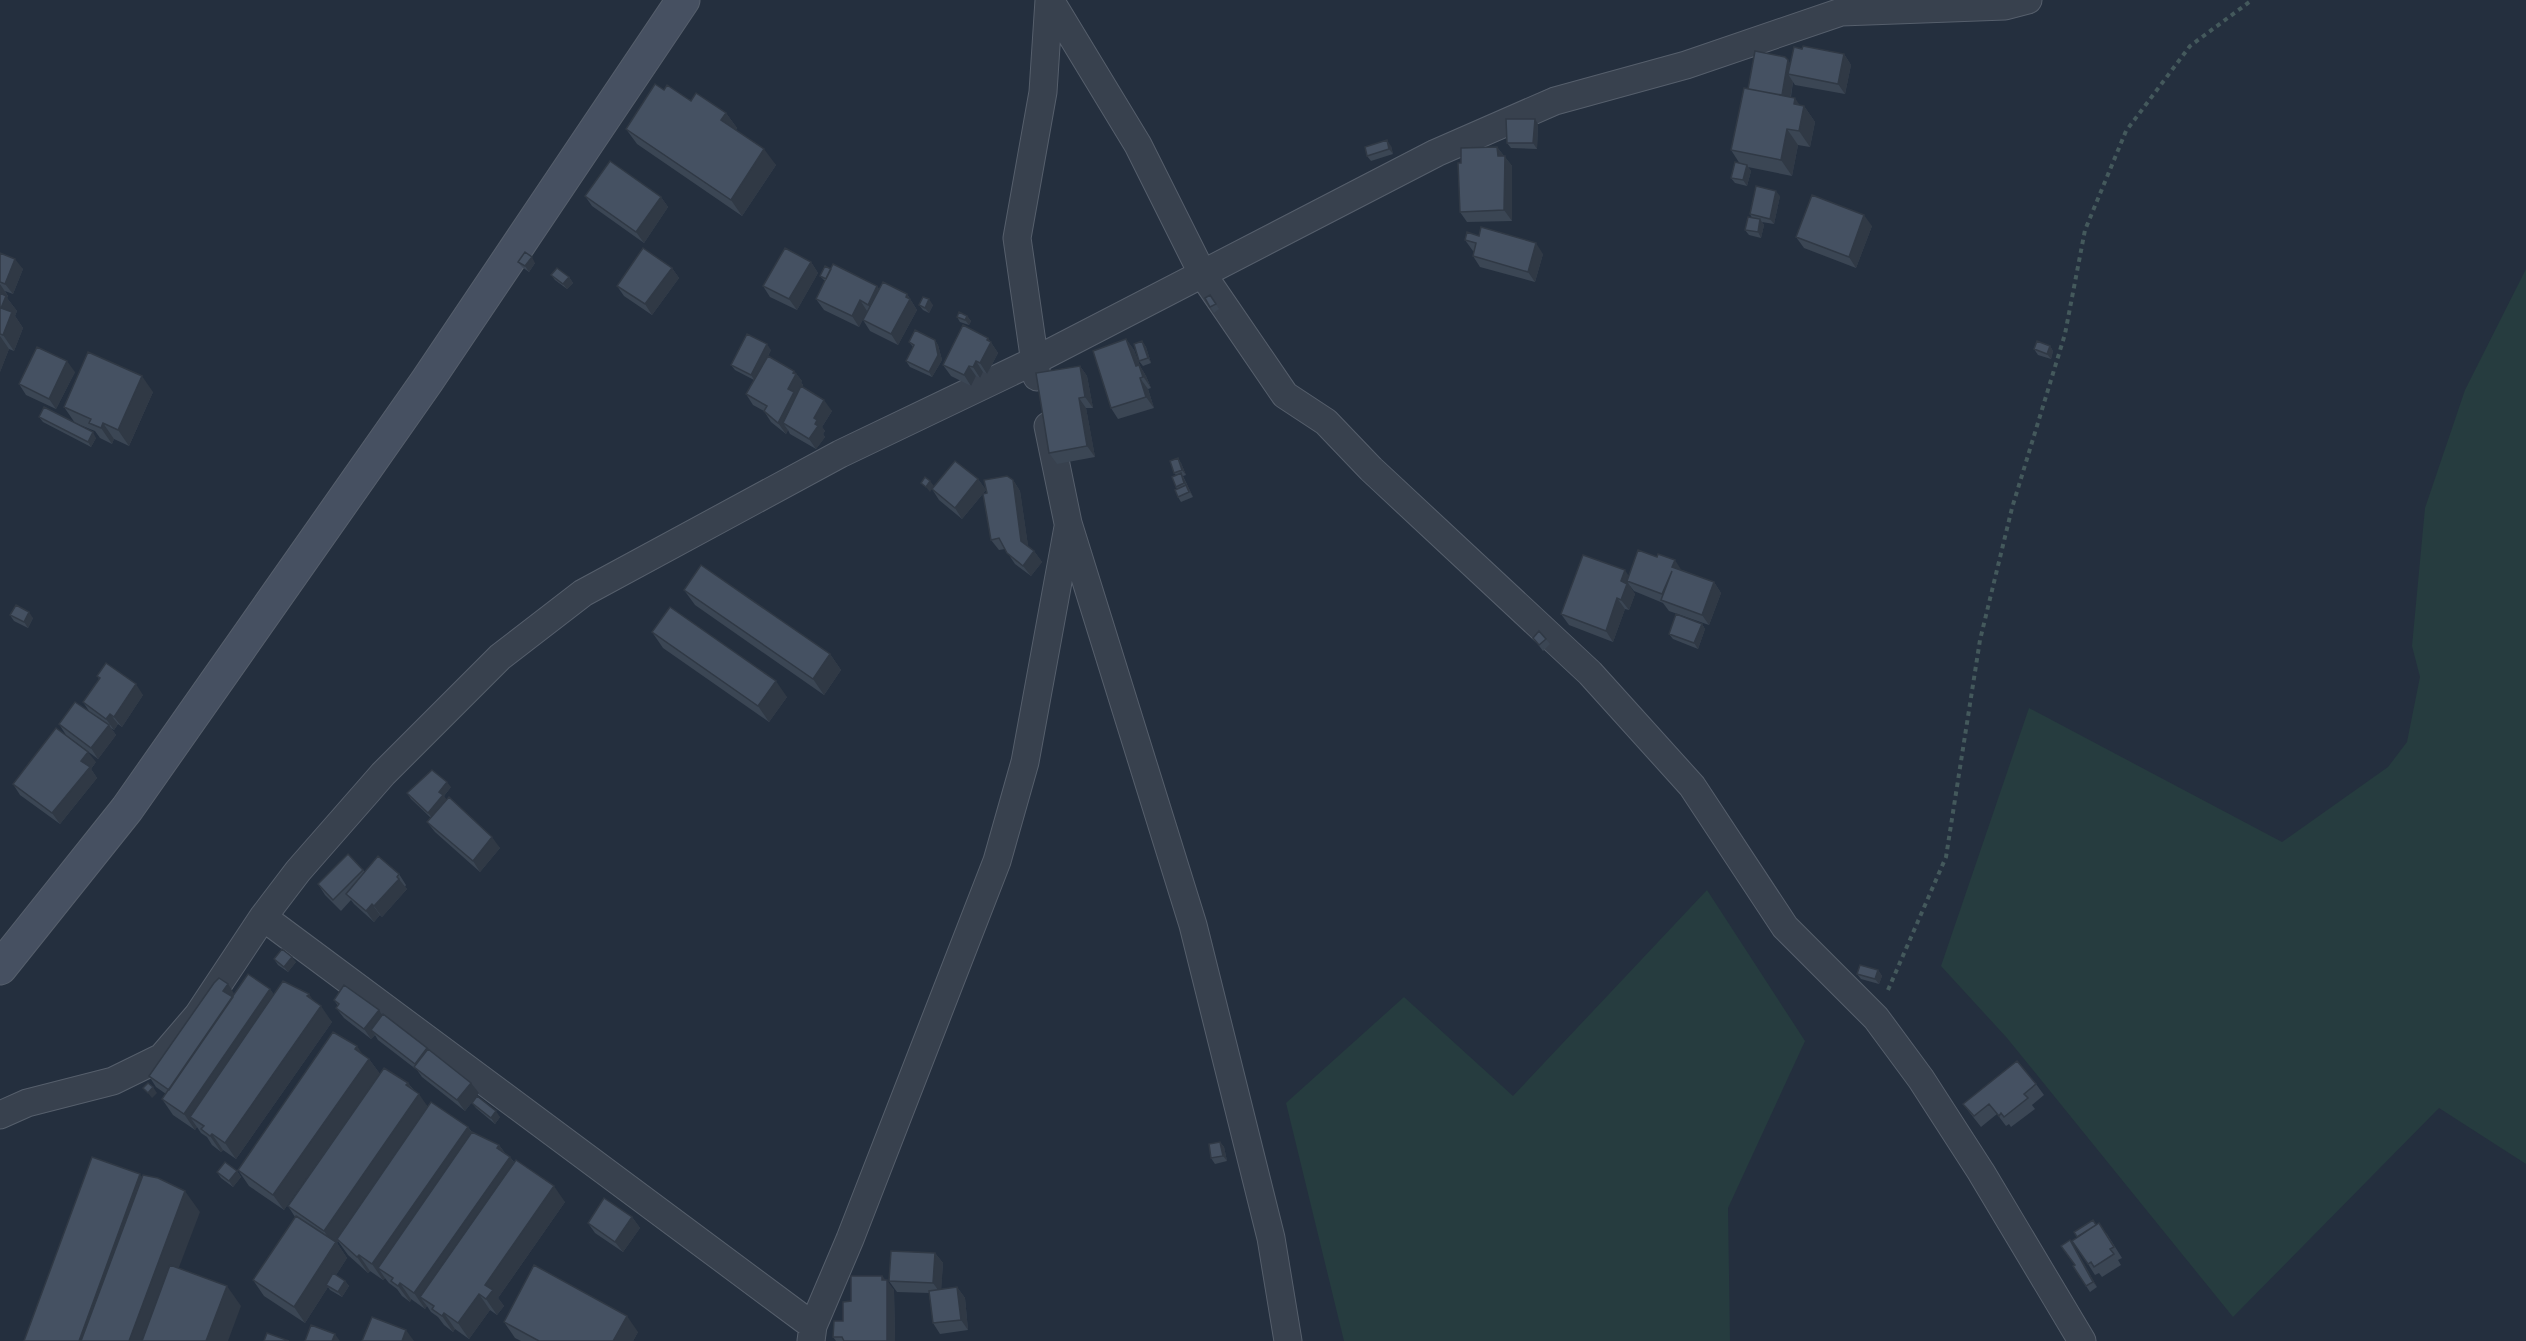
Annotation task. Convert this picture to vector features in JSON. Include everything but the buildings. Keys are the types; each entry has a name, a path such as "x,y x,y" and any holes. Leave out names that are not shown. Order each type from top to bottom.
{"street":[{"path":"0,968 134,799 427,381 683,0"},
{"path":"1050,0 1138,145 1203,275 1285,395 1326,422 1371,469 1590,673 1692,786 1785,927 1876,1018 1921,1079 1976,1163 2082,1341"},
{"path":"1050,0 1043,92 1017,238 1034,361 1068,523 1193,925 1271,1238 1288,1341"},
{"path":"0,1115 27,1104 113,1081 162,1057 198,1015 263,917 383,774 500,657 583,593 840,454 1034,361 1436,153 1555,101 1686,65 1841,12 2005,6 2028,0"},
{"path":"263,917 812,1334 997,861 1025,762 1068,523"}],"path":[{"path":"1876,1018 1946,857 1980,640 2012,508 2065,334 2085,230 2126,131 2190,46 2252,0"}],"green space":[{"path":"2526,269 2526,1164 2439,1108 2233,1317 2007,1038 1941,966 2029,708 2282,842 2388,767 2407,742 2420,677 2412,646 2425,508 2465,390"},
{"path":"1707,890 1805,1041 1728,1208 1730,1341 1344,1341 1286,1103 1404,997 1513,1096"}]}
